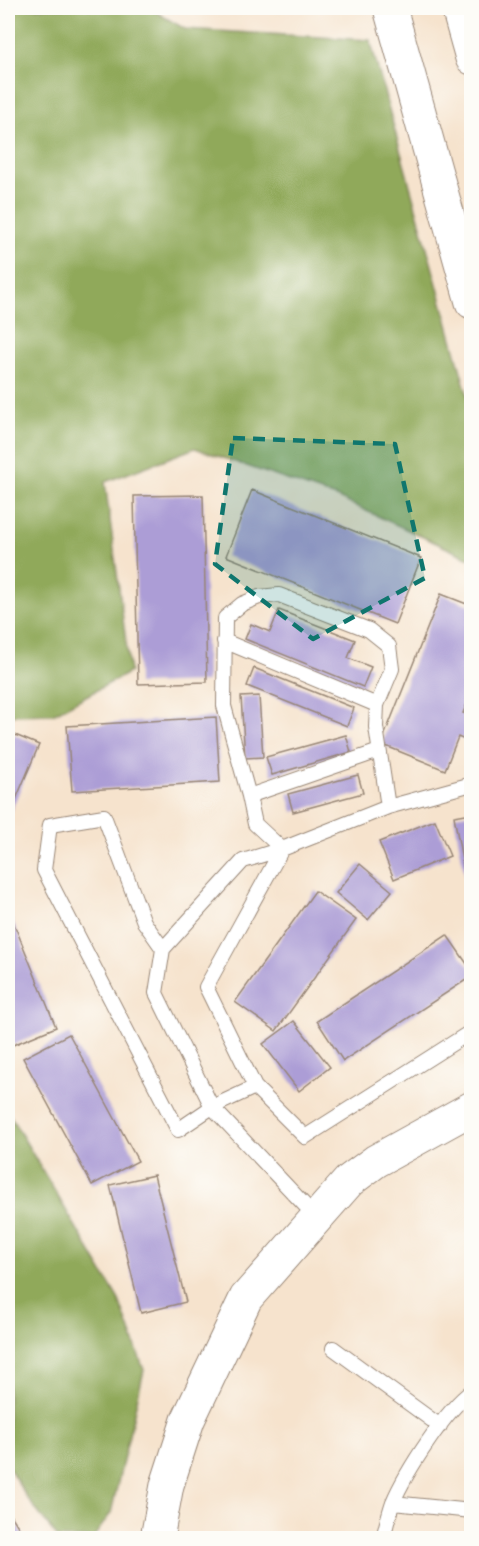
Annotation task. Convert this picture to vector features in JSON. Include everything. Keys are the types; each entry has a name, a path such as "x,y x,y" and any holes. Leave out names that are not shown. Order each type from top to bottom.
{"street":[{"path":"390,8 471,303"},
{"path":"458,8 471,58"},
{"path":"158,1539 167,1485 188,1420 246,1298 349,1181 376,1161 471,1108"}],"lane":[{"path":"282,849 255,824 224,706 225,618 242,604 260,597 279,595 369,630 389,646 392,669 377,705 376,727 388,807"},
{"path":"224,641 377,705"},
{"path":"249,796 380,751"},
{"path":"316,1217 212,1107 156,993 163,949 243,861 282,849 388,807 471,784"},
{"path":"163,949 144,922 104,816 50,825 44,870 178,1130 212,1107 255,1087"},
{"path":"282,849 206,987 255,1087 305,1137 471,1031"},
{"path":"333,1348 440,1426"},
{"path":"383,1539 393,1503 411,1467 459,1399 471,1391"},
{"path":"393,1503 471,1511"}],"highlighted area":[{"path":"233,438 395,444 425,578 313,639 215,564"}],"green space":[{"path":"8,8 149,8 185,29 370,40 471,408 471,559 336,497 195,448 105,482 130,672 53,714 8,715"},
{"path":"8,1112 119,1300 144,1370 111,1513 93,1538 58,1538 27,1498 8,1466"}],"building":[{"path":"252,490 421,558 395,624 226,556"},
{"path":"203,495 207,682 138,684 134,496"},
{"path":"441,594 472,606 472,692 463,713 472,716 472,730 467,741 458,737 445,770 381,744"},
{"path":"279,610 355,640 348,658 371,667 363,687 245,639 251,624 270,632"},
{"path":"254,668 354,708 347,726 247,686"},
{"path":"259,696 263,757 245,758 241,697"},
{"path":"216,717 220,782 72,791 67,726"},
{"path":"8,732 39,745 8,818"},
{"path":"346,735 351,752 272,775 266,757"},
{"path":"358,775 363,793 293,812 288,794"},
{"path":"472,813 472,904 470,904 454,816"},
{"path":"435,820 450,856 394,879 379,842"},
{"path":"360,864 392,891 368,920 336,893"},
{"path":"315,891 356,920 276,1031 235,1002"},
{"path":"8,909 56,1027 8,1047"},
{"path":"447,935 472,971 472,976 343,1061 317,1021"},
{"path":"294,1021 330,1067 299,1091 263,1044"},
{"path":"69,1034 138,1161 92,1185 23,1058"},
{"path":"154,1175 186,1302 141,1313 110,1185"},
{"path":"8,1510 25,1538 8,1538"}]}
